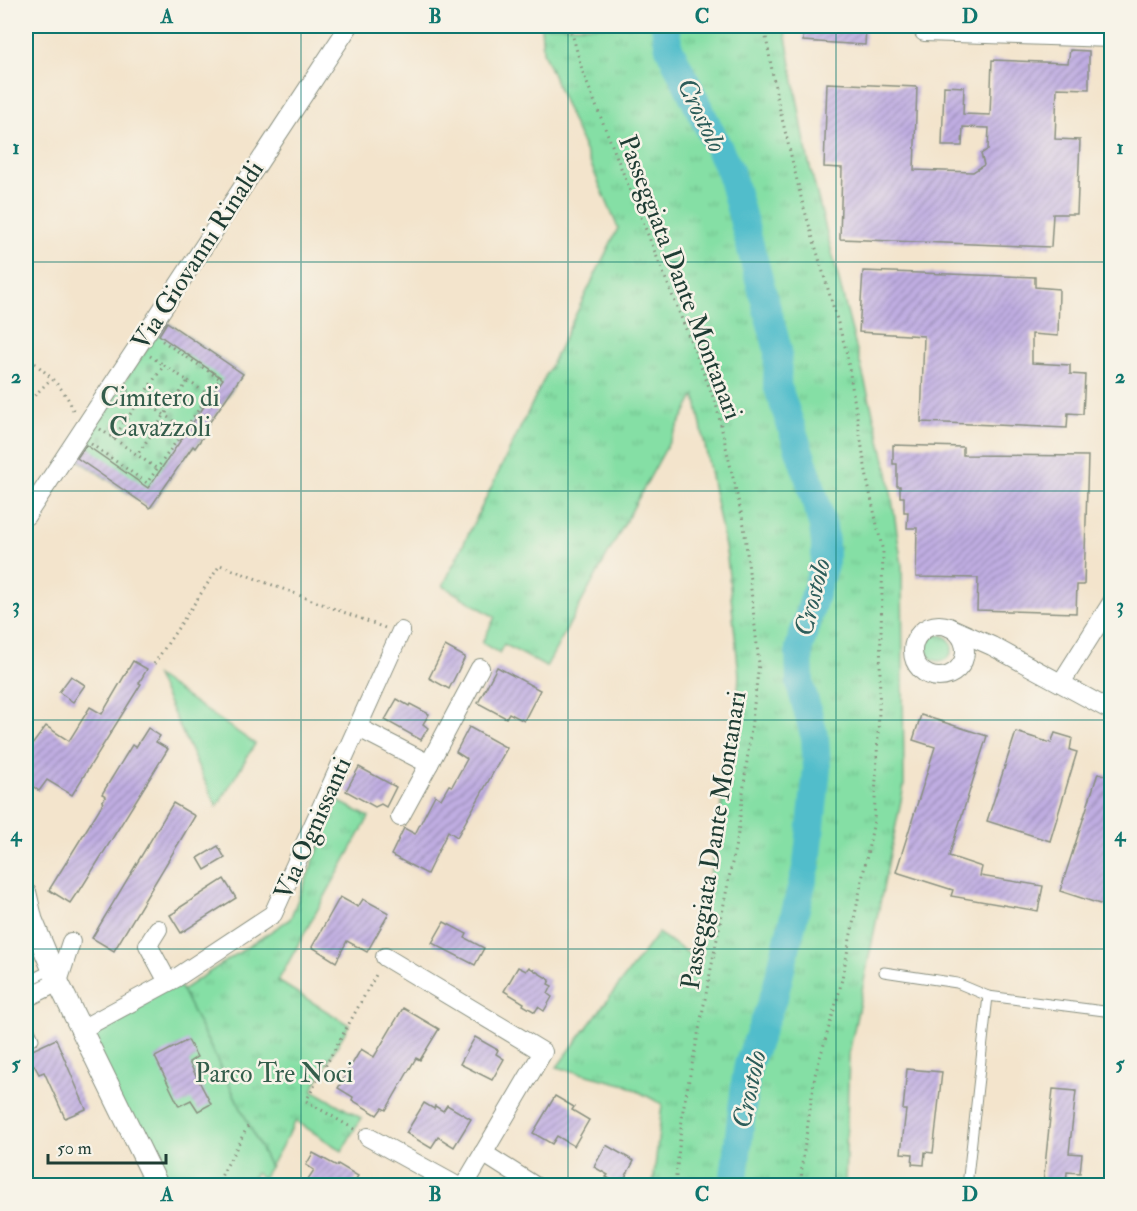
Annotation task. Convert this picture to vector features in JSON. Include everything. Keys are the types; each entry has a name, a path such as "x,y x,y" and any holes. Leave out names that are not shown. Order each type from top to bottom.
{"street":[{"name":"Via Giovanni Rinaldi","path":"26,516 349,26"},
{"path":"924,32 1112,38"},
{"path":"1061,683 1112,602"},
{"path":"949,627 956,631 964,644 963,660 959,668 944,677 927,674 915,662 913,644 923,630 940,625 949,627 992,646 1110,707"},
{"name":"Via Ognissanti","path":"80,1030 168,982 273,914 357,727 395,630"},
{"path":"963,660 976,650 992,646"},
{"path":"400,817 480,668"},
{"name":"Via Ognissanti","path":"357,727 429,764"},
{"path":"26,894 32,920 55,976 158,1185"},
{"path":"158,929 148,945 168,982"},
{"path":"26,985 55,976 71,942"},
{"path":"381,965 543,1052 464,1185"},
{"path":"368,1137 457,1185"},
{"path":"483,1153 535,1185"}],"lane":[{"path":"884,972 957,983 988,996 1112,1012"},
{"path":"967,1185 988,996"},
{"path":"26,1021 34,1039"}],"path":[{"name":"Passeggiata Dante Montanari","path":"570,26 583,73 716,404 744,525 759,664 738,833 683,1110 675,1185"},
{"path":"764,26 777,98 802,201 846,350 868,484 883,552 874,821 839,993 815,1075 801,1185"},
{"path":"86,441 147,483 209,395 220,379 158,338"},
{"path":"147,354 209,395"},
{"path":"26,355 62,390 70,401 75,417"},
{"path":"113,439 164,365"},
{"path":"26,404 51,379"},
{"path":"114,380 185,429"},
{"path":"137,455 188,381"},
{"path":"96,427 157,469"},
{"path":"154,664 220,565 395,630"},
{"path":"368,1137 306,1101 381,965"},
{"path":"216,1185 249,1124"}],"green space":[{"path":"541,26 784,26 808,159 888,472 902,566 904,786 849,1054 845,1185 653,1185 662,1104 626,1085 557,1067 658,933 694,957 714,853 737,710 739,675 727,557 695,395 546,667 504,644 499,653 482,643 495,617 443,586 618,228 543,52"},
{"name":"Cimitero di Cavazzoli","path":"166,321 243,374 205,429 207,431 195,448 192,447 150,508 73,456"},
{"path":"939,635 948,639 952,648 948,657 939,661 930,657 926,648 930,639"},
{"path":"156,676 255,744 217,807"},
{"name":"Parco Tre Noci","path":"338,801 369,817 278,981 349,1025 312,1090 361,1118 342,1151 296,1121 270,1167 182,990 290,919"},
{"path":"176,978 270,1167 263,1178 256,1173 247,1185 158,1185 80,1030"}],"building":[{"path":"804,26 866,26 865,45 803,41"},
{"path":"1070,50 1089,51 1089,89 1057,88 1055,139 1080,140 1077,214 1053,214 1051,247 840,239 842,168 824,167 827,83 917,87 914,170 973,172 984,165 981,154 988,149 989,128 963,127 962,146 942,146 944,86 964,87 963,114 990,115 992,60 1068,63"},
{"path":"863,271 1035,277 1035,287 1059,289 1058,336 1032,334 1032,363 1070,365 1070,374 1085,375 1083,414 1068,413 1067,428 921,422 924,336 859,332"},
{"path":"167,322 243,374 205,429 207,431 195,448 193,446 150,508 77,458 86,445 148,488 223,379 159,335"},
{"path":"893,445 963,447 963,455 1088,456 1084,585 1077,585 1076,613 977,610 978,578 916,577 917,528 907,528 908,512 904,512 904,497 900,497 900,486 897,486 897,464 893,464"},
{"path":"445,646 465,657 449,689 429,678"},
{"path":"133,661 147,669 139,683 141,684 72,795 47,780 39,791 26,781 26,753 46,726 69,741 90,707 102,714"},
{"path":"497,667 540,690 524,721 509,713 506,718 478,703"},
{"path":"71,676 85,685 73,702 59,692"},
{"path":"397,699 429,714 423,724 428,728 421,740 385,720"},
{"path":"921,715 987,736 949,856 982,867 980,876 1043,886 1038,911 951,896 953,890 896,872 935,747 913,740"},
{"path":"469,727 507,748 457,837 448,831 427,874 391,855 404,828 415,834 435,795 441,799 449,785 452,786 467,759 456,752"},
{"path":"148,728 160,736 156,742 168,749 70,903 49,890 103,803 106,796 102,794 132,745 136,747"},
{"path":"1016,732 1051,743 1055,733 1072,738 1070,750 1077,752 1050,841 987,821"},
{"path":"359,767 396,787 386,807 381,804 375,807 346,791"},
{"path":"1098,773 1112,777 1112,908 1060,891"},
{"path":"173,803 195,816 114,951 92,938"},
{"path":"218,846 225,858 205,870 198,858"},
{"path":"224,879 236,898 181,933 170,915"},
{"path":"340,897 358,907 363,899 389,913 367,952 347,941 336,962 312,947"},
{"path":"444,922 467,934 465,938 484,948 475,965 432,943"},
{"path":"518,967 526,971 529,967 550,980 548,984 552,986 548,994 552,997 544,1011 538,1007 535,1012 504,991"},
{"path":"403,1008 439,1029 420,1060 416,1058 386,1110 382,1108 377,1115 352,1100 353,1097 338,1088 361,1049 374,1057"},
{"path":"475,1037 498,1050 496,1054 504,1059 492,1080 460,1064"},
{"path":"56,1039 86,1109 65,1118 44,1072 39,1074 34,1065 26,1069 26,1053"},
{"path":"188,1040 197,1057 189,1062 211,1104 198,1111 191,1100 179,1106 155,1057"},
{"path":"907,1069 942,1072 933,1153 925,1152 924,1165 912,1164 913,1154 901,1153 906,1110 903,1110"},
{"path":"1053,1089 1076,1091 1069,1153 1082,1154 1080,1173 1067,1172 1066,1185 1043,1185"},
{"path":"555,1096 574,1107 572,1110 589,1120 574,1146 557,1136 552,1144 533,1133"},
{"path":"424,1103 443,1111 447,1105 471,1119 454,1147 438,1137 431,1148 406,1133"},
{"path":"606,1145 634,1161 621,1185 594,1167"},
{"path":"313,1153 358,1176 352,1185 304,1185 314,1170 306,1165"}],"waterway":[{"name":"Crostolo","path":"665,26 669,48 730,171 778,350 777,385 808,476 823,527 825,543 825,561 799,648 800,684 815,738 817,769 807,864 775,993 748,1065 733,1186"}]}
